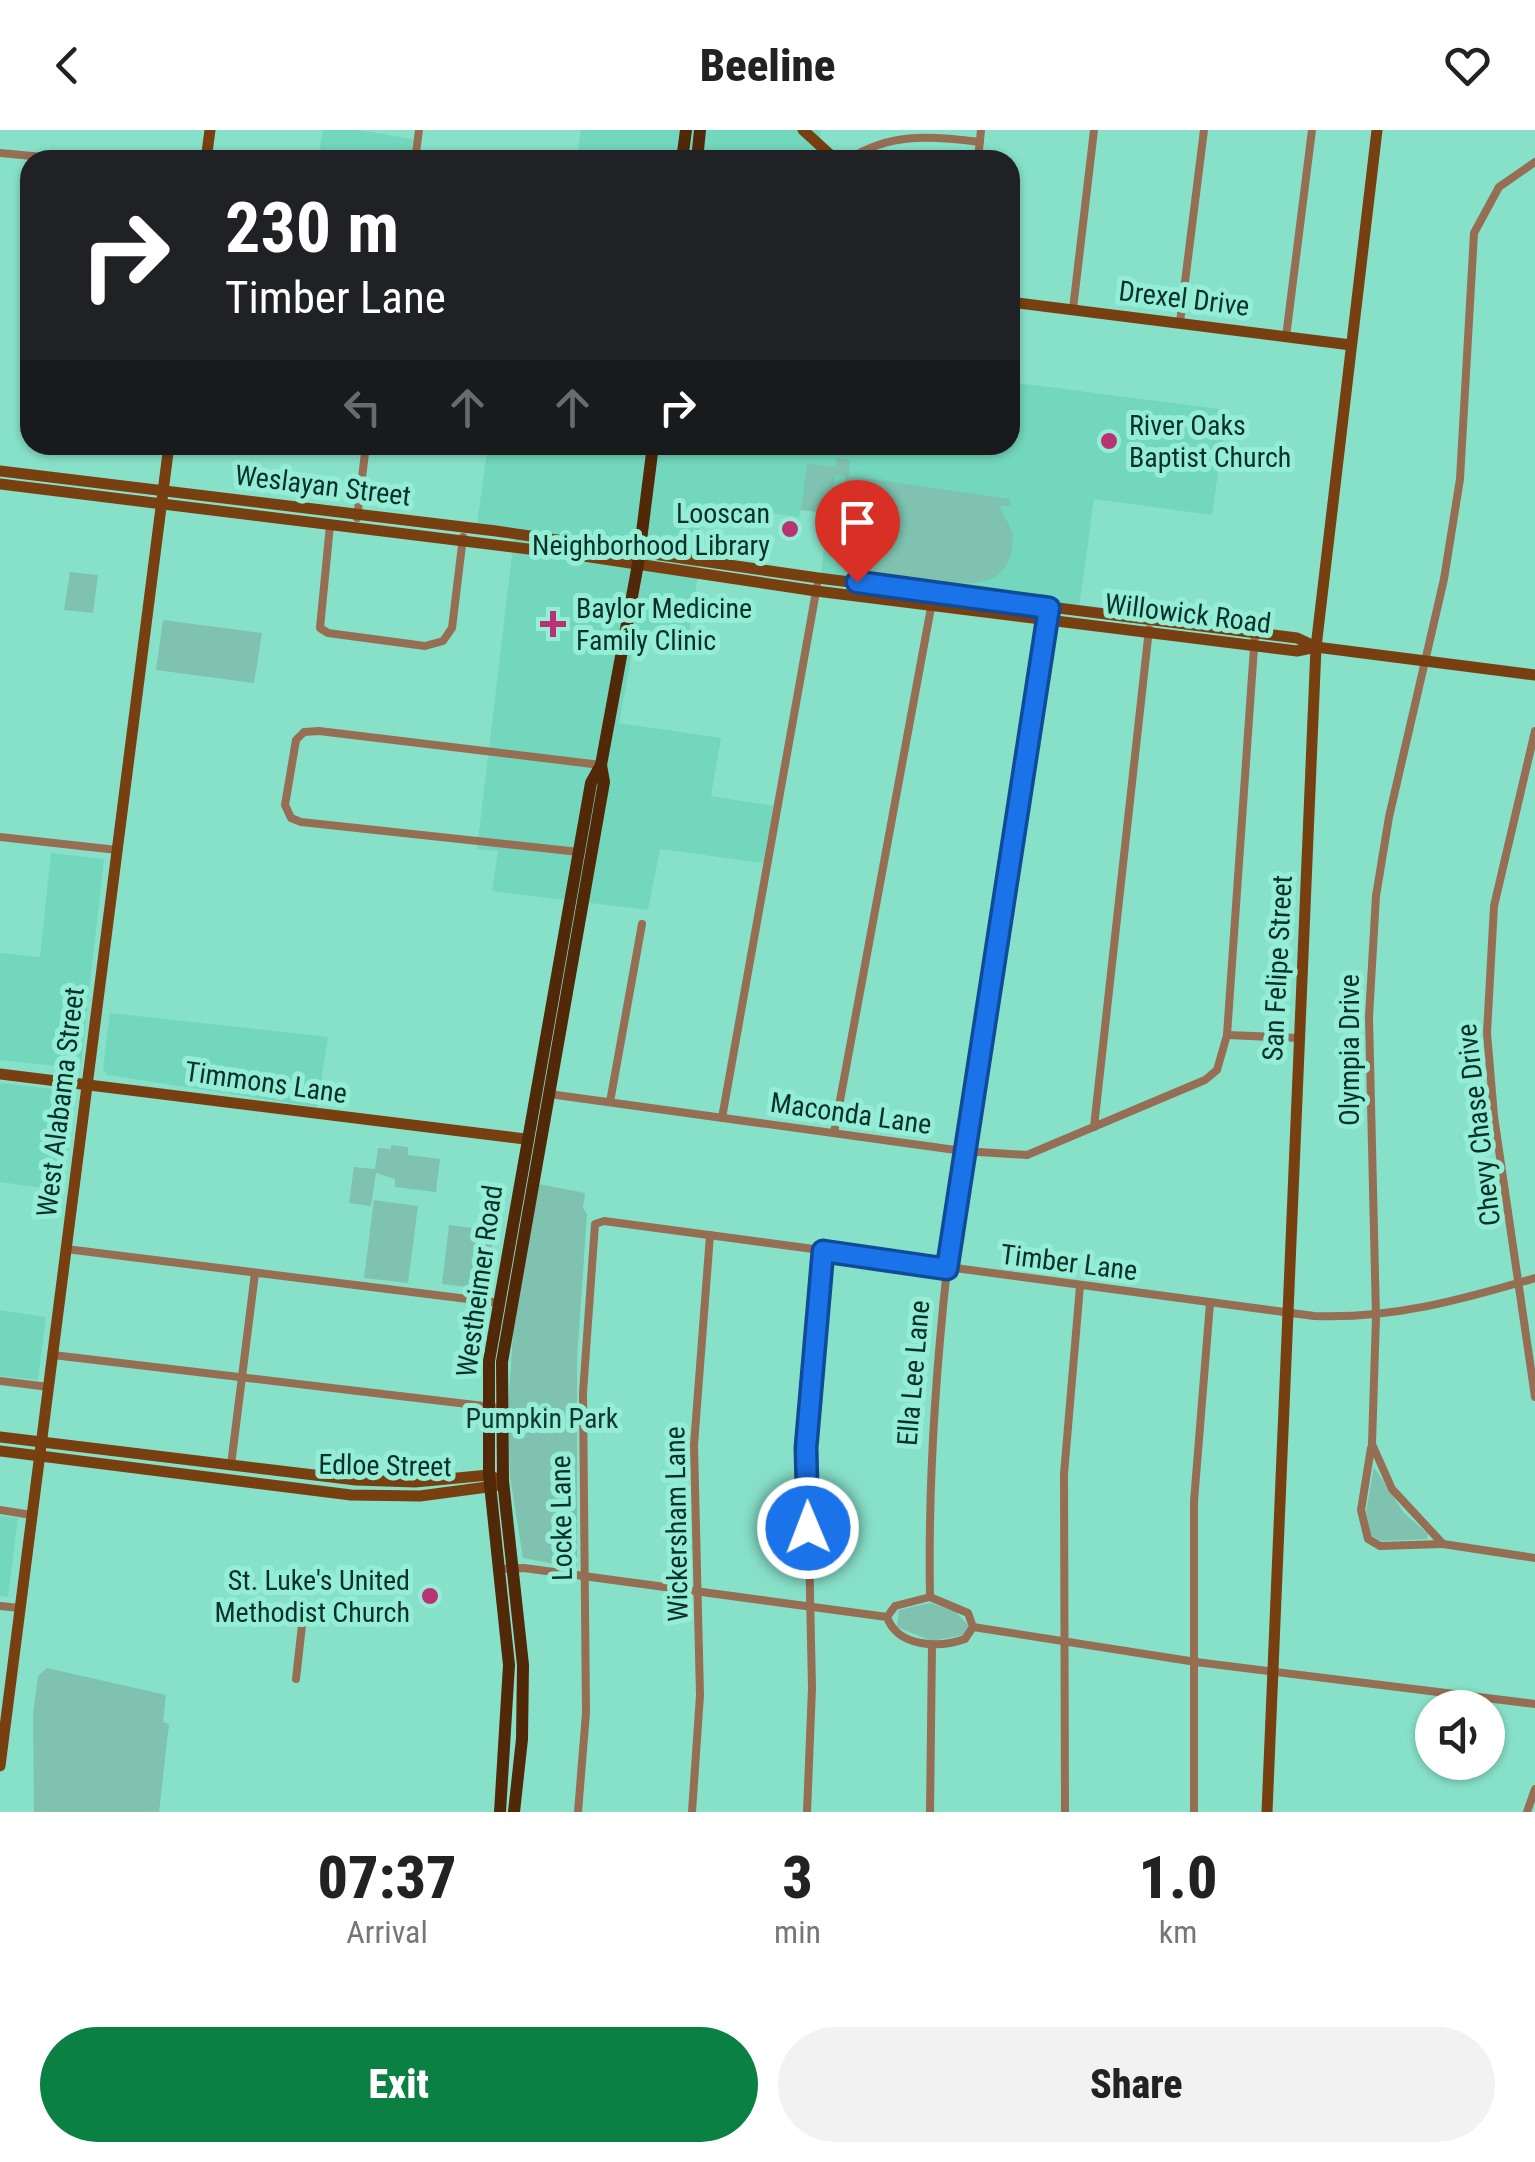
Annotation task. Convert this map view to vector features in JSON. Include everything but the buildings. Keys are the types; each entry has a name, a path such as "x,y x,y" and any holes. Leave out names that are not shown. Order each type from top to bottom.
{"main road":[{"path":"803,130 825,150"},
{"name":"San Felipe Street","path":"1267,1812 1316,647 1378,130"},
{"name":"Drexel Drive","path":"1020,303 1350,344"},
{"name":"West Alabama Street","path":"0,1766 168,455"},
{"name":"Westheimer Road","path":"518,1219 534,1166 541,1092 585,853 604,782 601,765 639,558 652,455"},
{"name":"Weslayan Street","path":"0,471 330,525 357,521"},
{"name":"Weslayan Street","path":"0,484 162,498 639,558"},
{"name":"Willowick Road","path":"639,558 1150,628 1254,640 1297,638 1316,647 1535,675"},
{"name":"Timmons Lane","path":"0,1074 526,1139"},
{"name":"Westheimer Road","path":"514,1812 516,1707 507,1568 494,1482 494,1407 503,1304 518,1219 526,1139 541,1092"},
{"path":"526,1139 534,1166"},
{"name":"Edloe Street","path":"0,1438 152,1471 494,1482"},
{"name":"Edloe Street","path":"0,1450 154,1457 322,1492 420,1496 494,1482"},
{"path":"152,1471 154,1457"},
{"path":"322,1492 324,1477"},
{"name":"Westheimer Road","path":"500,1812 516,1707"}],"street":[{"path":"979,150 981,130"},
{"path":"1072,309 1094,130"},
{"path":"1180,322 1204,130"},
{"path":"1286,337 1312,130"},
{"path":"865,150 905,138 980,142"},
{"name":"Olympia Drive","path":"1535,162 1499,187 1474,232 1460,479 1426,661 1400,760 1375,914 1369,1017 1376,1317 1372,1444 1361,1510 1368,1539 1380,1546 1443,1544 1535,1558"},
{"path":"357,521 365,455"},
{"path":"330,525 318,626 328,634 425,646 447,637 463,534"},
{"path":"722,1118 817,584"},
{"path":"834,1134 933,598"},
{"name":"Ella Lee Lane","path":"930,1597 930,1461 947,1269 1043,611"},
{"path":"1094,1126 1150,628"},
{"path":"1254,640 1227,1036 1299,1038"},
{"path":"585,853 302,822 291,818 285,805 289,776 296,740 304,732 319,730 601,765"},
{"name":"Chevy Chase Drive","path":"1535,731 1502,860 1487,994 1489,1073 1535,1397"},
{"path":"0,837 117,850"},
{"path":"610,1102 642,924"},
{"name":"Maconda Lane","path":"541,1092 963,1151 1027,1155 1205,1080 1217,1070 1227,1036"},
{"name":"Timber Lane","path":"595,1224 710,1235 1286,1314 1376,1317 1425,1309 1535,1278"},
{"name":"Locke Lane","path":"578,1812 586,1714 583,1393 595,1224"},
{"name":"Wickersham Lane","path":"692,1812 700,1695 694,1445 710,1235"},
{"path":"66,1250 503,1304"},
{"path":"807,1812 806,1448 823,1251"},
{"path":"230,1473 255,1273"},
{"path":"1065,1812 1064,1474 1080,1286"},
{"path":"1194,1812 1194,1501 1210,1303"},
{"path":"52,1356 494,1407"},
{"path":"0,1381 48,1387"},
{"name":"Olympia Drive","path":"1372,1444 1392,1489 1443,1544"},
{"path":"0,1510 32,1515"},
{"path":"507,1568 887,1617 903,1636 932,1645 965,1639 973,1627"},
{"path":"887,1617 904,1602 930,1597 958,1606 968,1613 973,1627"},
{"path":"0,1606 20,1608"},
{"path":"296,1680 304,1608"},
{"path":"973,1627 1196,1662 1535,1704"},
{"path":"930,1812 932,1645"},
{"path":"1526,1812 1535,1789"}],"shaded area":[{"path":"323,130 359,130 413,139 411,150 320,150"},
{"path":"581,130 821,130 819,150 578,150"},
{"path":"1020,383 1227,410 1212,515 1094,499 1079,608 821,573 828,514 801,510 799,517 703,504 696,555 701,557 688,638 636,632 619,723 721,738 711,796 774,806 763,863 660,849 648,910 492,891 498,851 477,849 515,530 477,524 487,455 1020,455"},
{"path":"51,853 104,859 81,1063 75,1068 0,1060 0,953 40,957"},
{"path":"110,1013 328,1037 317,1107 107,1075 103,1069"},
{"path":"0,1083 70,1091 76,1096 63,1191 0,1182"},
{"path":"0,1310 46,1317 38,1380 0,1376"},
{"path":"0,1516 18,1518 8,1597 0,1596"}],"green space":[{"path":"837,458 850,460 849,476 1010,499 1010,506 999,506 1013,533 1011,554 1004,568 981,582 965,583 876,574 855,567 836,549 832,527 839,504 855,485 845,484 845,476 835,475 830,513 801,510 807,464 835,467"},
{"path":"70,572 98,575 93,613 64,610"},
{"path":"163,620 262,633 254,683 156,670"},
{"path":"391,1145 408,1147 408,1155 440,1159 436,1192 395,1187 395,1179 376,1173 371,1206 349,1203 354,1167 375,1169 378,1148 391,1149"},
{"name":"Pumpkin Park","path":"538,1184 585,1193 583,1208 587,1214 577,1359 577,1568 523,1558 510,1477 508,1409 513,1333"},
{"path":"374,1200 418,1206 408,1283 364,1278"},
{"path":"449,1225 494,1231 486,1289 442,1284"},
{"path":"1374,1467 1404,1513 1428,1534 1427,1539 1381,1541 1370,1535 1366,1512"},
{"path":"930,1603 955,1611 969,1626 963,1635 932,1641 897,1627 899,1610"},
{"path":"47,1668 166,1695 163,1722 169,1724 159,1812 34,1812 33,1714 38,1676"}],"place":[{"name":"River Oaks Baptist Church","path":"1109,441"},
{"name":"Looscan Neighborhood Library","path":"790,529"},
{"name":"Baylor Medicine Family Clinic","path":"553,624"},
{"name":"St. Luke's United Methodist Church","path":"430,1596"}],"route":[{"path":"808,1528 806,1448 823,1251 947,1269 1049,608 857,582"}]}
